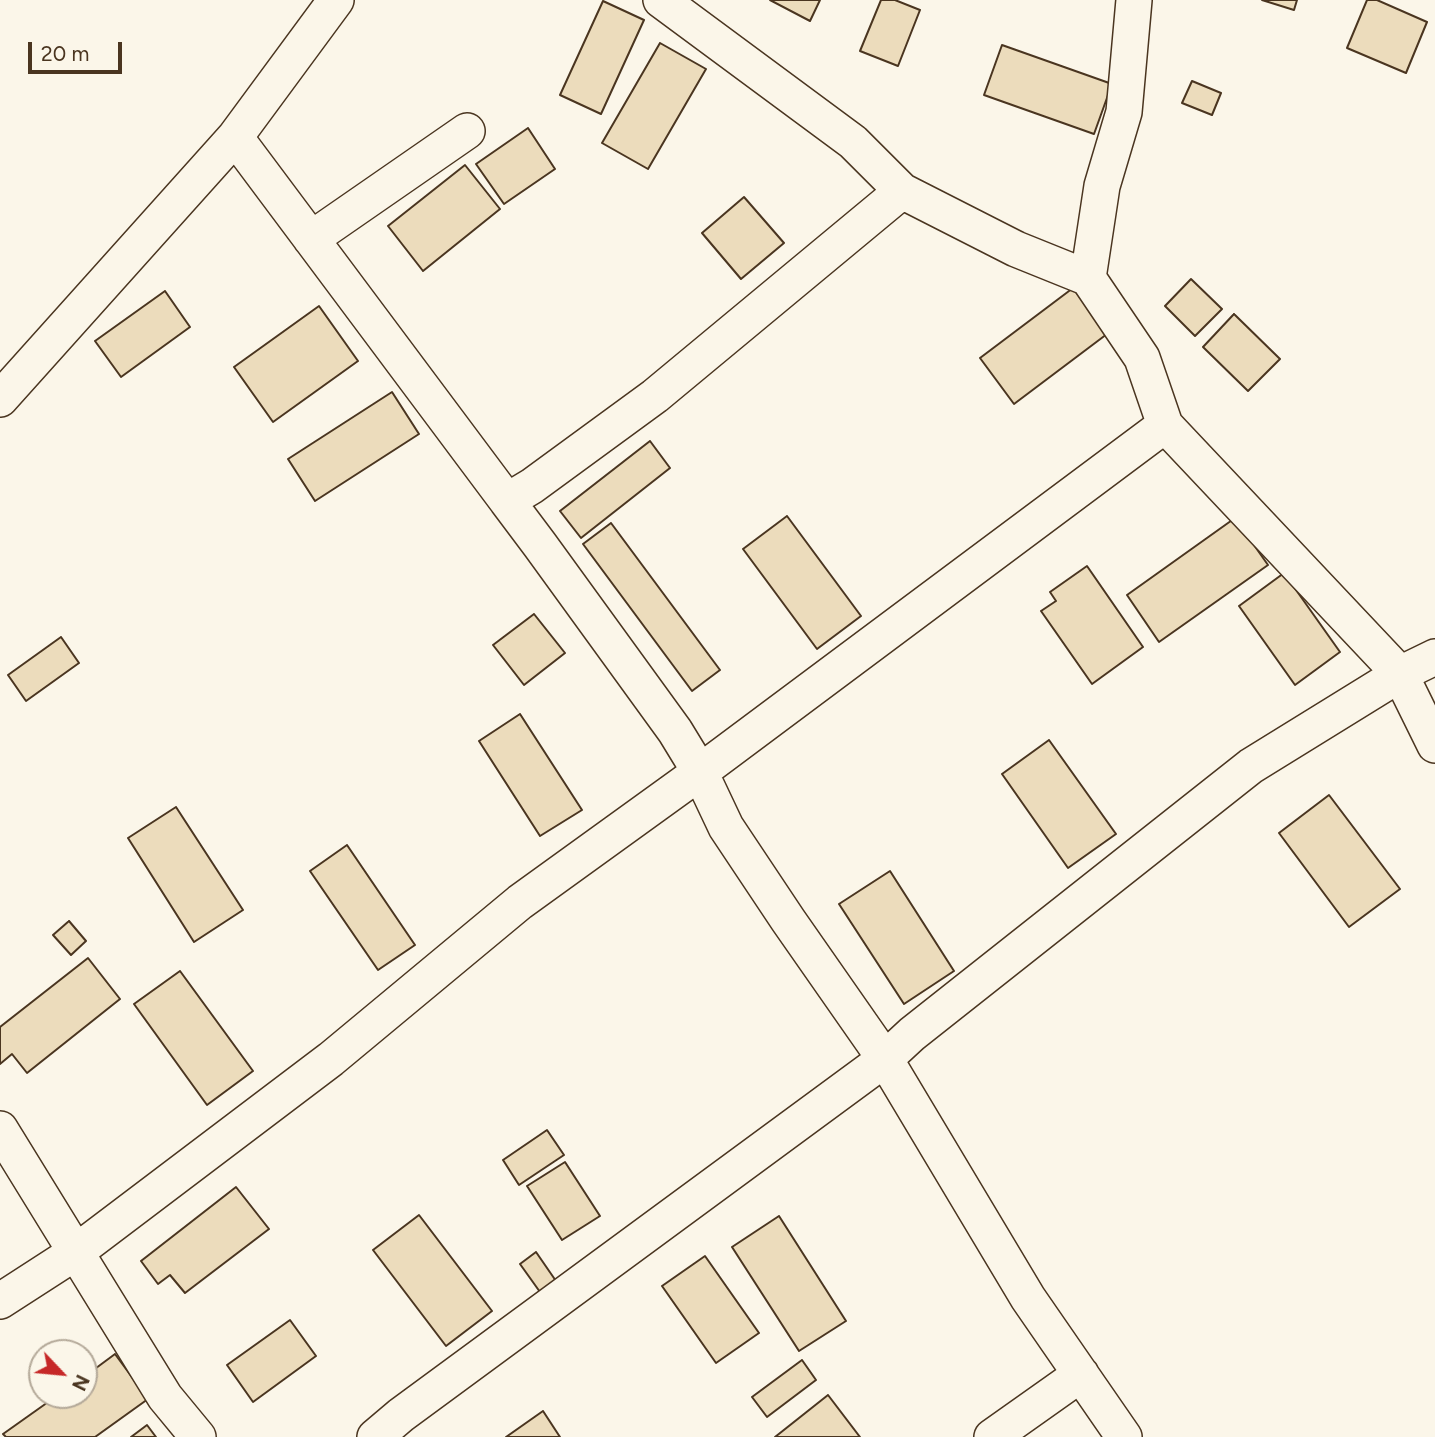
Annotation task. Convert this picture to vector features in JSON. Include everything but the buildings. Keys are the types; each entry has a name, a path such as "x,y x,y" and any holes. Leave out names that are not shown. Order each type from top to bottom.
{"street":[{"path":"0,399 235,137 336,0"},
{"path":"661,0 853,142 902,191 1016,249 1088,278 1142,358 1166,425 1400,674 1435,745"},
{"path":"1088,278 1102,186 1125,112 1134,0"},
{"path":"311,239 467,131"},
{"path":"235,137 540,545 675,731 700,772 726,827 885,1059 1028,1298 1124,1437"},
{"path":"507,501 532,486 655,396 902,191"},
{"path":"0,1301 76,1252 331,1059 520,902 700,772 1166,425"},
{"path":"375,1437 401,1415 885,1059 912,1034 1251,766 1400,674 1435,657"},
{"path":"0,1129 165,1397 198,1437"},
{"path":"992,1437 1081,1374"}]}
